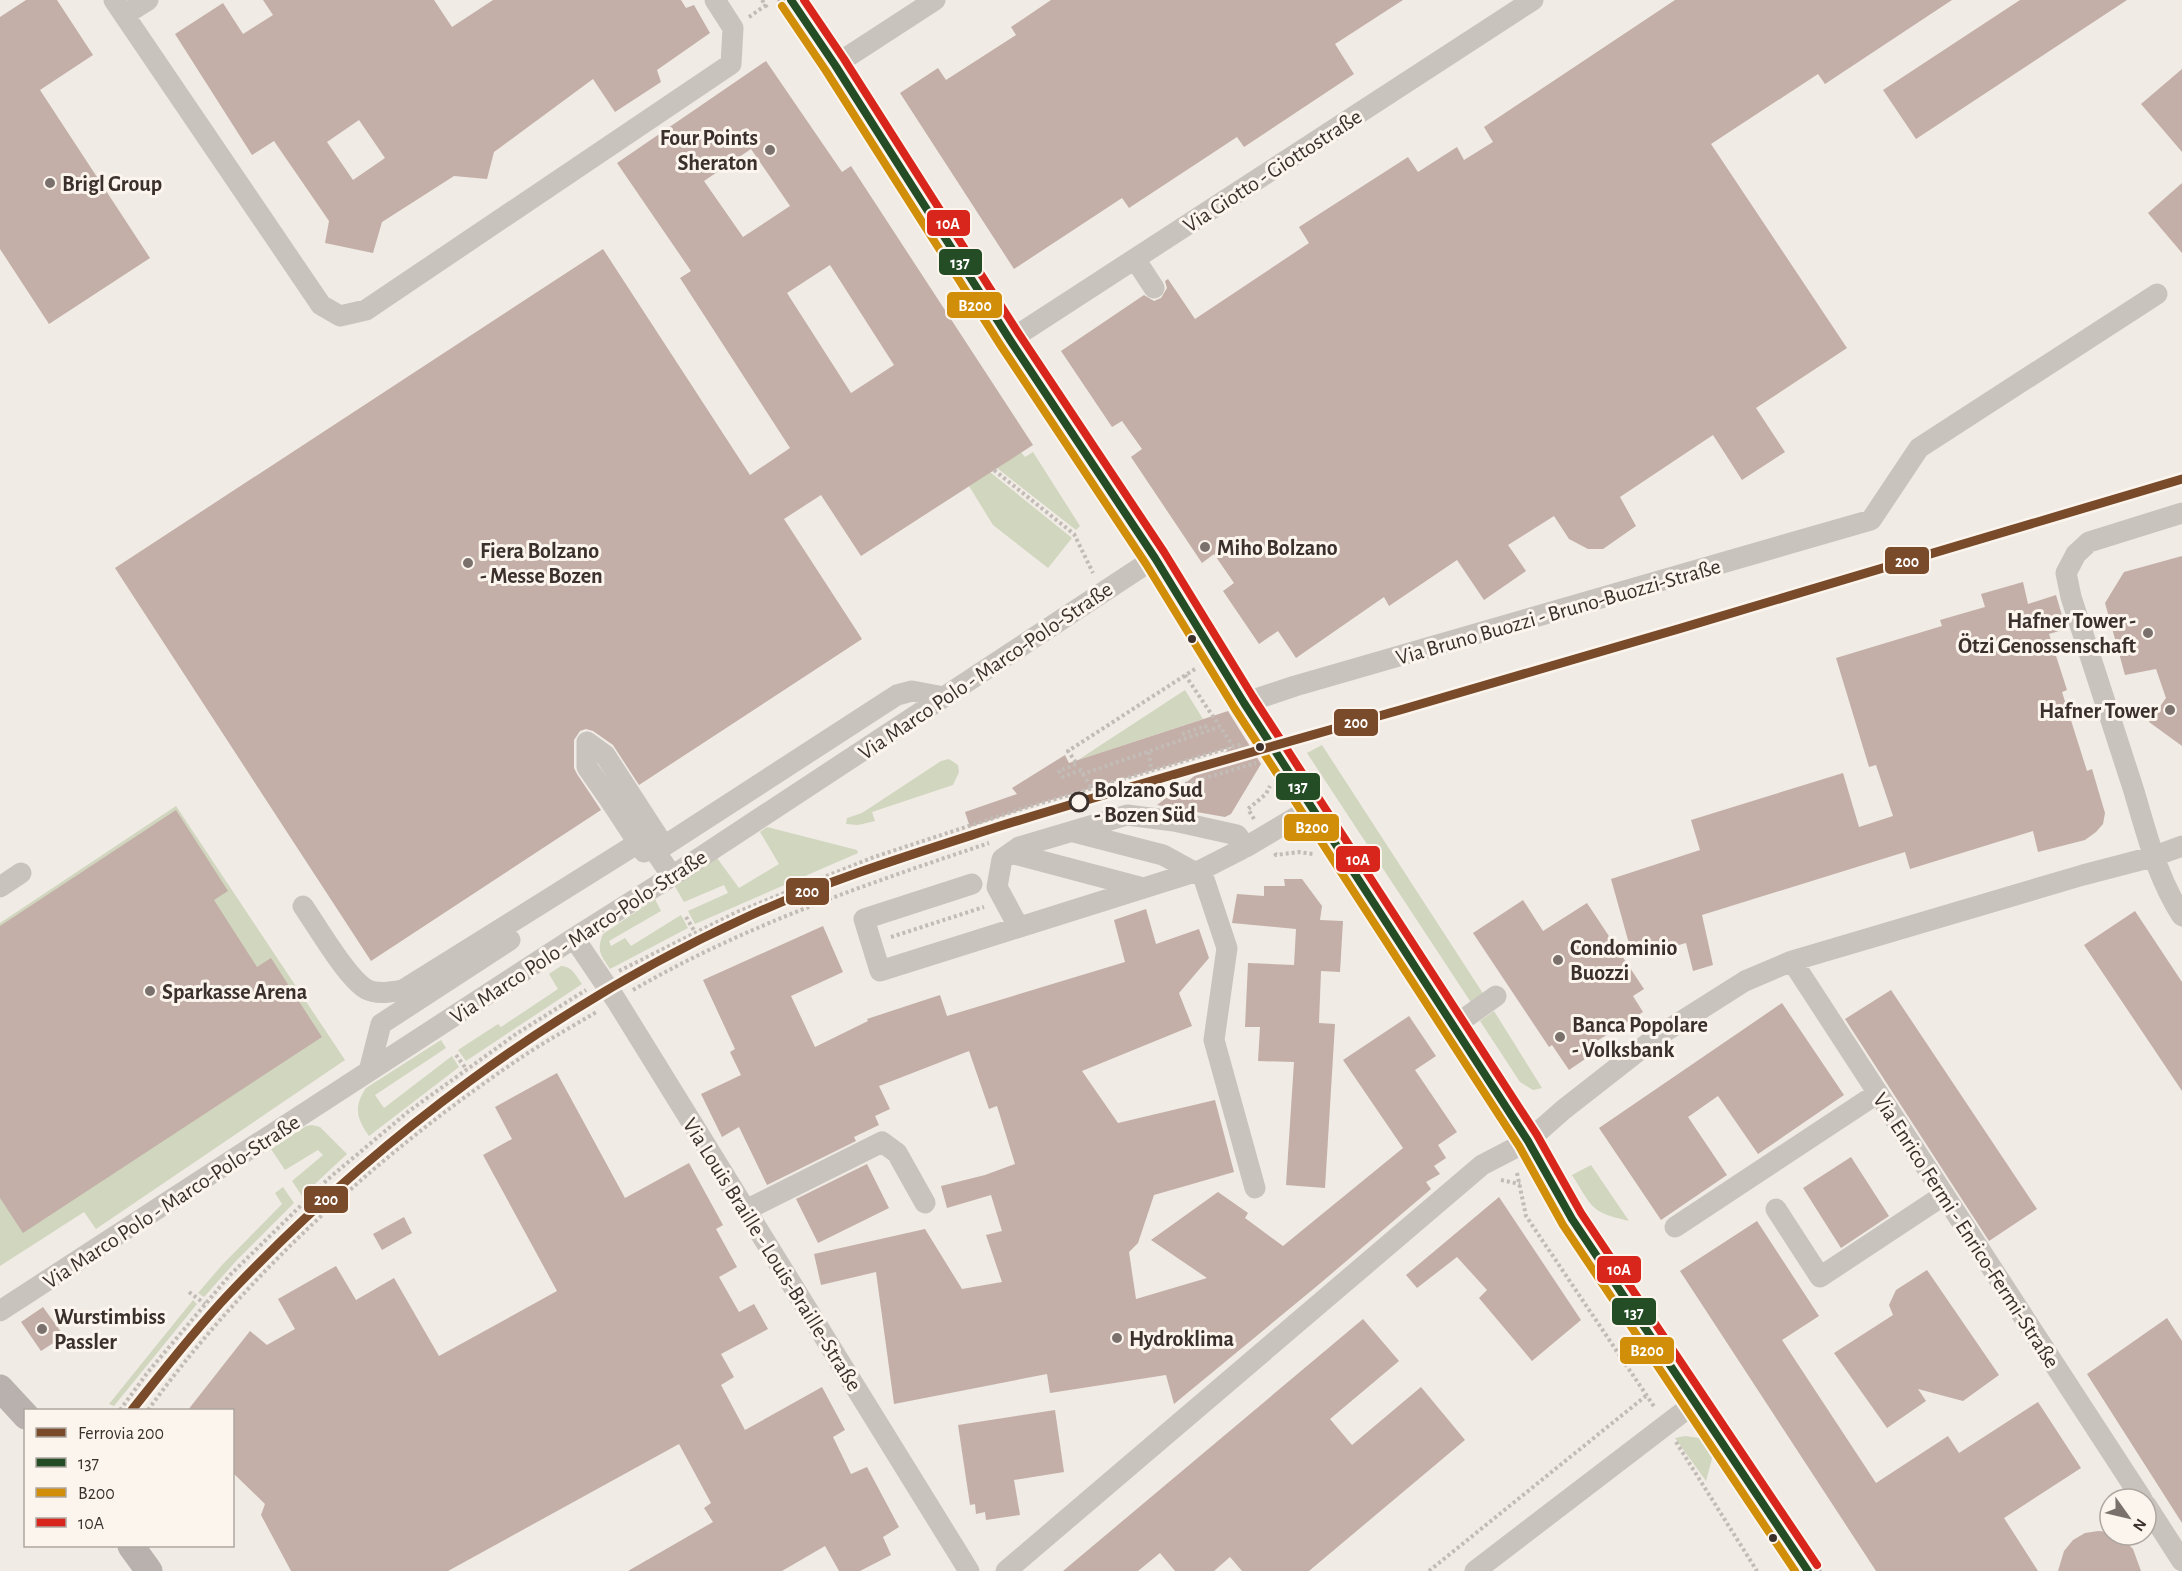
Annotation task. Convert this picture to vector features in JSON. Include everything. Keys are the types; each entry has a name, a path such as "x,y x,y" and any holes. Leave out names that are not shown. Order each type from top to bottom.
{"main road":[{"path":"781,7 835,65 1010,340 1155,558 1244,703 1454,1026 1517,1147 1555,1188 1572,1219 1808,1571"},
{"path":"0,1388 24,1414"},
{"path":"132,1547 148,1571"}],"street":[{"path":"148,0 119,7 321,305 340,316 366,310 731,64 733,28 715,0"},
{"path":"835,65 935,0"},
{"name":"Via Giotto - Giottostraße","path":"1010,340 1533,0"},
{"path":"1135,259 1154,288"},
{"name":"Via Bruno Buozzi - Bruno-Buozzi-Straße","path":"1244,703 1295,686 1871,520 1919,448 2157,294"},
{"path":"2182,513 2089,542 2076,554 2067,573 2071,597 2138,804 2152,857 2170,897 2182,916"},
{"name":"Via Marco Polo - Marco-Polo-Straße","path":"0,1311 672,876 1155,558"},
{"path":"303,906 354,979 368,990 384,993 404,990 651,845 897,695 912,691 944,697"},
{"path":"651,845 630,791 605,755 587,742 587,767 612,803 651,845 672,876"},
{"path":"972,884 864,919 880,971 1198,871 1246,847 1313,807"},
{"path":"1003,847 1019,847 1127,815 1174,821 1237,835 1246,847"},
{"path":"1073,831 1163,855 1198,871 1227,948 1214,1040 1256,1188"},
{"path":"369,1071 381,1024 651,845"},
{"path":"1006,1571 1482,1165 1517,1147 1655,1038 1744,981 1792,961 2083,874 2152,857 2182,846"},
{"path":"1003,847 1144,888"},
{"path":"1003,847 998,887 1018,926"},
{"path":"0,887 21,873"},
{"name":"Via Louis Braille - Louis-Braille-Straße","path":"574,938 616,1000 969,1571"},
{"name":"Via Enrico Fermi - Enrico-Fermi-Straße","path":"1792,961 2134,1487"},
{"path":"1454,1026 1496,996"},
{"path":"1675,1227 1878,1093"},
{"path":"746,1210 882,1142 897,1154 925,1203"},
{"path":"1776,1209 1820,1277 1944,1195"},
{"path":"1477,1570 1664,1424 1696,1402"},
{"path":"2158,1524 2182,1561"}],"path":[{"path":"762,0 781,7"},
{"path":"994,470 1074,534 1094,574"},
{"path":"1190,659 1202,678"},
{"path":"1091,787 1081,770 1063,777 1059,771 1077,764 1068,751 1196,668"},
{"path":"1185,675 1233,746"},
{"path":"1182,734 1205,726 1209,731"},
{"path":"1083,774 1219,727"},
{"path":"1239,733 1245,743"},
{"path":"1149,752 1151,769"},
{"path":"1252,752 1262,770"},
{"path":"1140,797 1258,762"},
{"path":"1266,778 1270,786 1266,794 1248,809 1276,855 1299,852 1316,855 1320,860"},
{"path":"149,1409 246,1291 344,1196 423,1129 528,1053 658,976 746,932 882,879 1003,847"},
{"path":"872,943 987,906"},
{"path":"686,917 695,932"},
{"path":"456,1055 467,1070"},
{"path":"1517,1147 1516,1170 1526,1216 1647,1395 1757,1571"},
{"path":"1482,1165 1497,1179 1519,1182 1542,1198 1555,1188"},
{"path":"189,1292 205,1304"},
{"path":"1429,1571 1647,1395"}],"green space":[{"path":"1021,452 1025,457 1033,452 1080,526 1076,530 997,468"},
{"path":"990,472 1072,538 1048,568 993,525 969,486"},
{"path":"1185,690 1203,719 1078,760"},
{"path":"1322,745 1484,995 1472,1004 1307,753"},
{"path":"949,759 958,765 959,772 953,785 872,812 875,821 858,825 846,824 847,818 862,813 941,761"},
{"name":"Sparkasse Arena","path":"176,806 345,1060 96,1229 84,1212 0,1266 0,923"},
{"path":"767,827 857,850 858,853 695,924 688,911 728,893 724,885 684,902 674,885 717,858 739,888 779,864 760,832"},
{"path":"655,899 661,911 609,941 611,946 625,938 631,946 681,915 688,928 610,969 600,953 603,934"},
{"path":"561,966 571,970 582,984 466,1061 458,1050 498,1024 501,1027 558,989 549,974"},
{"path":"1494,1011 1542,1088 1533,1090 1520,1082 1480,1021"},
{"path":"441,1040 446,1048 375,1095 384,1108 452,1056 459,1067 369,1136 358,1113 359,1101 366,1088"},
{"path":"306,1126 320,1127 347,1154 302,1196 292,1181 323,1155 318,1150 285,1170 271,1149"},
{"path":"1591,1165 1629,1221 1599,1211 1584,1195 1572,1175"},
{"path":"283,1187 294,1203 204,1297 198,1293 282,1204 275,1193"},
{"path":"193,1300 197,1304 114,1406 109,1404"},
{"path":"1685,1436 1699,1438 1713,1455 1706,1481 1675,1438"}],"building":[{"name":"Brigl Group","path":"26,0 57,0 93,55 40,90 150,258 49,324 0,249 0,17"},
{"path":"263,0 434,0 452,27 493,0 681,0 686,8 694,5 710,33 657,70 661,82 615,112 593,79 494,152 487,179 454,176 382,222 373,253 325,243 329,221 274,141 252,155 175,34 223,3 243,34 273,15","holes":["359,120 385,158 353,180 327,142"]},
{"path":"1051,0 1403,0 1335,44 1354,74 1244,147 1237,137 1129,208 1122,198 1014,269 900,93 938,68 946,80 1016,35 1011,27"},
{"path":"1675,0 1952,0 1825,84 1818,74 1711,144 1847,348 1756,408 1785,452 1742,480 1713,435 1620,497 1636,526 1603,549 1588,549 1569,539 1554,516 1508,545 1526,571 1484,600 1457,560 1389,606 1384,597 1296,658 1278,631 1259,644 1223,591 1234,583 1214,554 1202,563 1131,457 1142,449 1122,421 1112,427 1061,351 1144,295 1154,301 1161,298 1167,288 1165,281 1168,279 1195,319 1309,243 1299,227 1408,157 1418,172 1457,147 1464,160 1493,142 1484,127"},
{"path":"2020,0 2127,0 1916,139 1883,90"},
{"name":"Fiera Bolzano - Messe Bozen","path":"766,61 842,172 851,166 1033,445 861,556 821,495 784,519 862,639 639,785 613,745 593,731 586,729 580,731 574,740 574,768 601,810 371,961 115,568 603,249 750,475 790,448 680,278 691,271 617,163","holes":["751,149 790,206 743,237 704,181","830,265 894,365 851,393 787,293"]},
{"path":"2182,69 2182,152 2141,104"},
{"path":"2182,183 2182,253 2148,213"},
{"name":"Hafner Tower - Ötzi Genossenschaft","path":"2182,556 2182,746 2149,722 2166,698 2156,669 2125,675 2105,603 2124,572"},
{"path":"2023,582 2028,604 2056,595 2066,629 2049,634 2067,690 2062,692 2087,771 2092,769 2105,813 2103,824 2096,832 2085,840 2038,852 2033,831 1910,869 1905,852 1702,915 1713,965 1693,971 1686,943 1633,958 1611,879 1700,850 1691,820 1843,773 1859,827 1893,816 1876,765 1869,767 1836,658 1942,626 1940,620 1985,607 1981,594"},
{"path":"1228,711 1261,764 1231,814 1225,817 1157,805 1232,747 1041,803 970,827 965,812 1017,794 1012,788 1065,755 1069,763"},
{"name":"Sparkasse Arena","path":"176,810 228,891 214,900 257,967 271,958 322,1037 23,1233 0,1198 0,926"},
{"path":"1284,879 1302,879 1322,906 1320,920 1343,921 1340,972 1321,971 1319,1023 1335,1024 1325,1188 1286,1185 1294,1062 1258,1061 1260,1027 1245,1027 1248,963 1294,965 1296,929 1232,923 1237,894 1264,896 1264,886 1285,886"},
{"name":"Condominio Buozzi","path":"1523,900 1543,931 1587,903 1644,989 1633,996 1643,1012 1589,1046 1594,1053 1569,1070 1552,1045 1549,1047 1473,933"},
{"path":"1146,909 1156,944 1199,929 1209,958 1179,993 1192,1026 1082,1071 1118,1123 1215,1100 1234,1172 1154,1195 1138,1243 1129,1252 1136,1299 1207,1278 1151,1240 1218,1192 1248,1213 1245,1218 1283,1246 1403,1148 1343,1060 1409,1016 1436,1056 1415,1070 1457,1132 1438,1145 1446,1158 1434,1166 1440,1174 1426,1182 1431,1189 1174,1404 1166,1375 1050,1393 1047,1374 894,1404 876,1272 821,1285 814,1254 925,1229 962,1289 1002,1282 986,1235 1002,1231 991,1195 947,1208 941,1186 985,1175 1015,1164 997,1106 989,1109 969,1051 879,1086 890,1109 875,1116 879,1125 854,1137 856,1141 767,1185 739,1127 722,1137 701,1094 741,1075 730,1052 735,1049 703,980 823,926 843,972 791,996 815,1047 868,1021 867,1019 940,995 947,1016 1125,962 1114,920"},
{"path":"2135,911 2182,982 2182,1091 2084,945"},
{"path":"1891,990 2037,1209 1989,1241 1845,1019"},
{"path":"1782,1003 1844,1095 1758,1154 1718,1096 1688,1117 1727,1175 1661,1220 1599,1128"},
{"path":"557,1073 625,1198 689,1163 723,1225 716,1229 737,1267 719,1277 739,1312 754,1304 768,1329 721,1354 734,1377 721,1385 745,1430 822,1387 845,1430 833,1437 851,1474 867,1467 899,1527 883,1537 891,1555 860,1571 839,1571 825,1546 782,1571 628,1571 713,1522 704,1508 711,1503 679,1444 448,1571 291,1571 261,1515 265,1504 234,1474 234,1409 189,1409 250,1331 267,1345 295,1329 278,1299 336,1266 356,1300 394,1278 439,1356 557,1291 483,1155 512,1139 495,1107"},
{"path":"1851,1157 1889,1216 1841,1248 1803,1188"},
{"path":"867,1164 889,1208 818,1243 796,1199"},
{"path":"1499,1197 1581,1320 1532,1361 1479,1298 1487,1290 1457,1257 1417,1288 1406,1275"},
{"path":"404,1217 412,1233 382,1250 373,1234"},
{"path":"1757,1221 1819,1316 1782,1340 1876,1483 1948,1436 1959,1453 2038,1402 2081,1468 2004,1518 2038,1571 1876,1571 1680,1271"},
{"path":"1927,1270 1999,1375 1963,1401 1918,1389 1926,1401 1887,1428 1834,1353 1893,1315 1889,1305 1896,1290"},
{"name":"Wurstimbiss Passler","path":"43,1307 64,1336 41,1351 21,1322"},
{"path":"2167,1318 2182,1341 2182,1523 2087,1374"},
{"path":"1363,1319 1399,1361 1330,1419 1352,1445 1421,1387 1465,1440 1309,1571 1242,1571 1230,1557 1214,1571 1175,1571 1160,1553 1138,1571 1063,1571"},
{"path":"1055,1410 1064,1472 1014,1480 1020,1515 986,1520 985,1512 976,1514 975,1504 970,1505 958,1425"},
{"path":"2098,1531 2098,1547 2131,1547 2141,1571 2058,1571 2064,1551 2073,1540 2085,1533"}],"rail line":[{"name":"200","path":"133,1409 228,1295 344,1183 406,1130 470,1081 536,1035 604,992 675,952 747,917 840,879 997,827 1601,652 2182,479"}],"transit line":[{"name":"137","path":"791,0 1010,340 1155,558 1244,703 1528,1141 1572,1219 1808,1571"},
{"name":"10A","path":"804,0 1019,334 1164,552 1253,697 1537,1135 1581,1213 1817,1565"},
{"name":"B200","path":"782,6 1001,346 1146,564 1235,709 1519,1146 1563,1225 1795,1571"}],"place":[{"name":"Four Points Sheraton","path":"770,150"},
{"name":"Brigl Group","path":"50,183"},
{"name":"Miho Bolzano","path":"1205,547"},
{"name":"Fiera Bolzano - Messe Bozen","path":"468,563"},
{"name":"Hafner Tower - Ötzi Genossenschaft","path":"2148,633"},
{"name":"Hafner Tower","path":"2170,710"},
{"name":"Bolzano Sud - Bozen Süd","path":"1079,802"},
{"name":"Condominio Buozzi","path":"1558,960"},
{"name":"Sparkasse Arena","path":"150,991"},
{"name":"Banca Popolare - Volksbank","path":"1560,1037"},
{"name":"Wurstimbiss Passler","path":"42,1329"},
{"name":"Hydroklima","path":"1117,1338"}]}
